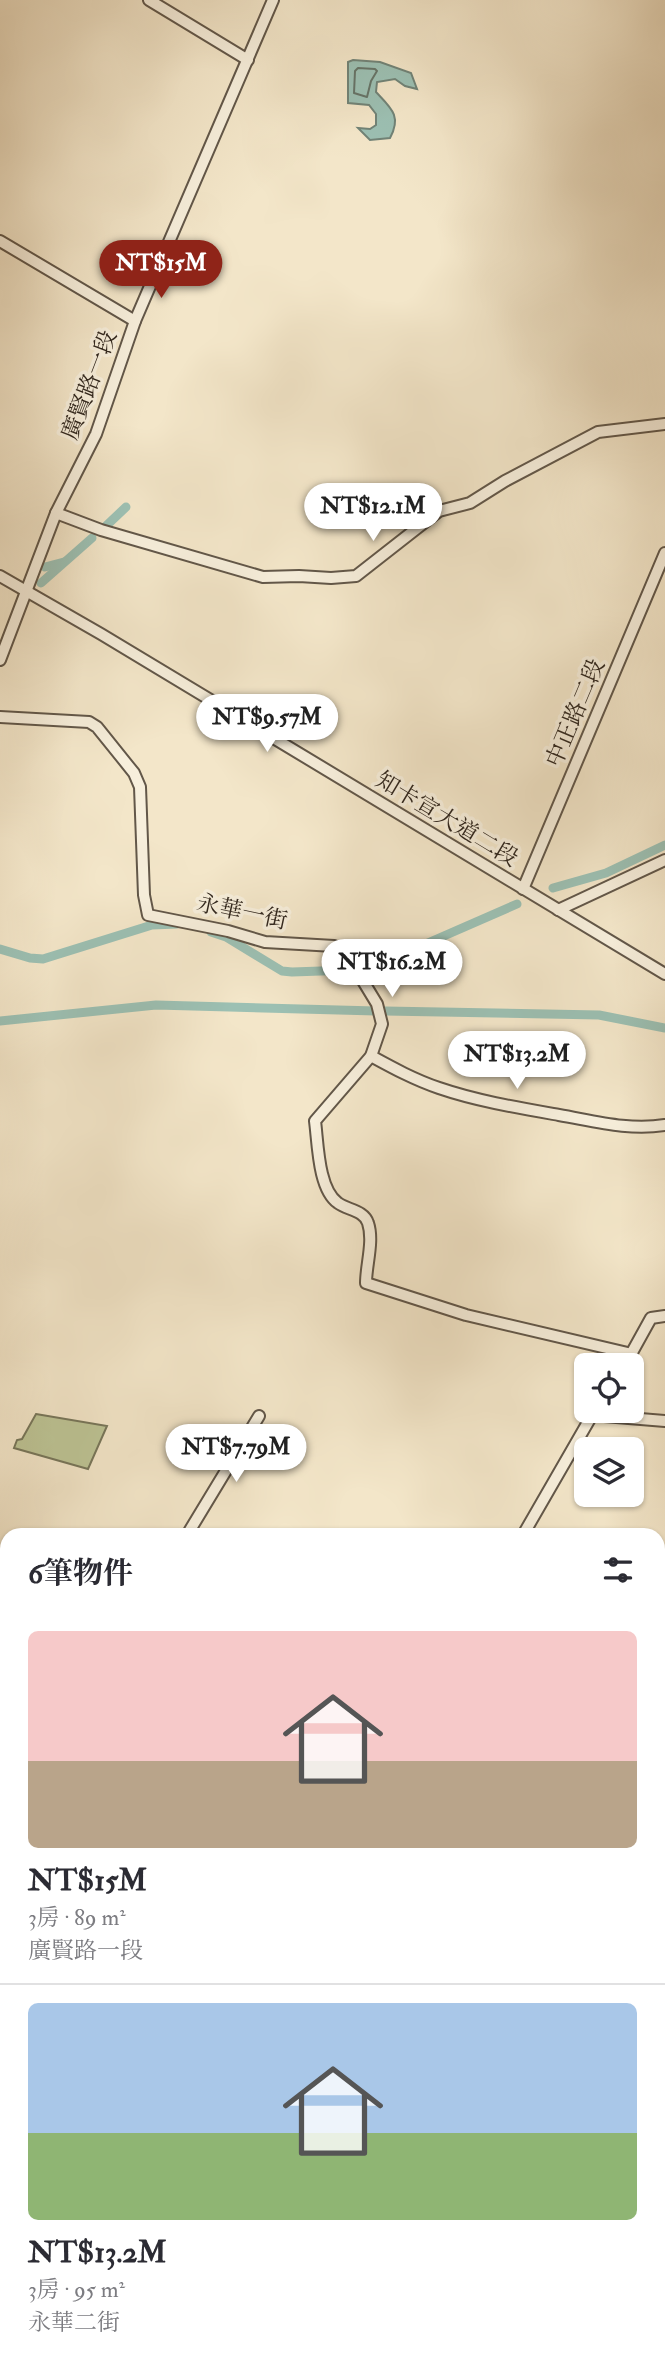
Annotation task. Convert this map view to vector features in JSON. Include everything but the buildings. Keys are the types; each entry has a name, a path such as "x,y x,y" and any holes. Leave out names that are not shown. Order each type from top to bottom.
{"street":[{"path":"149,0 248,60"},
{"name":"廣賢路一段","path":"0,660 56,513 96,434 135,321 273,0"},
{"path":"0,241 135,321"},
{"path":"56,513 101,530 262,577 356,576 439,511 470,503 505,481 598,432 665,424"},
{"name":"中正路二段","path":"523,889 665,553"},
{"name":"知卡宣大道二段","path":"0,576 665,974"},
{"name":"永華一街","path":"0,717 89,722 97,727 134,773 140,787 144,895 149,915 217,928 265,942 334,946 343,950 377,1004 382,1024 371,1056 315,1121 318,1153 330,1194 337,1203 362,1214 367,1220 370,1238 366,1283 466,1315 628,1353"},
{"path":"558,910 665,860"},
{"path":"371,1056 412,1078 440,1089 627,1127 665,1125"},
{"path":"633,1353 651,1318 665,1316"},
{"path":"191,1528 259,1416"},
{"path":"644,1419 665,1421"},
{"path":"527,1528 587,1423"}],"green space":[{"path":"36,1414 107,1426 88,1469 14,1448"}],"water":[{"path":"348,62 380,62 411,73 417,89 405,86 395,79 377,82 376,92 395,118 390,138 370,140 358,128 370,129 376,125 376,114 369,105 348,103"}],"waterway":[{"path":"106,526 126,507"},
{"path":"41,583 92,538"},
{"path":"45,567 64,562"},
{"path":"553,888 606,873 665,845"},
{"path":"359,966 398,956 517,904"},
{"path":"0,949 43,959 152,925 177,924"},
{"path":"211,932 226,937 282,971 350,970"},
{"path":"0,1021 156,1005 376,1011"},
{"path":"385,1011 599,1015 665,1028"}]}
